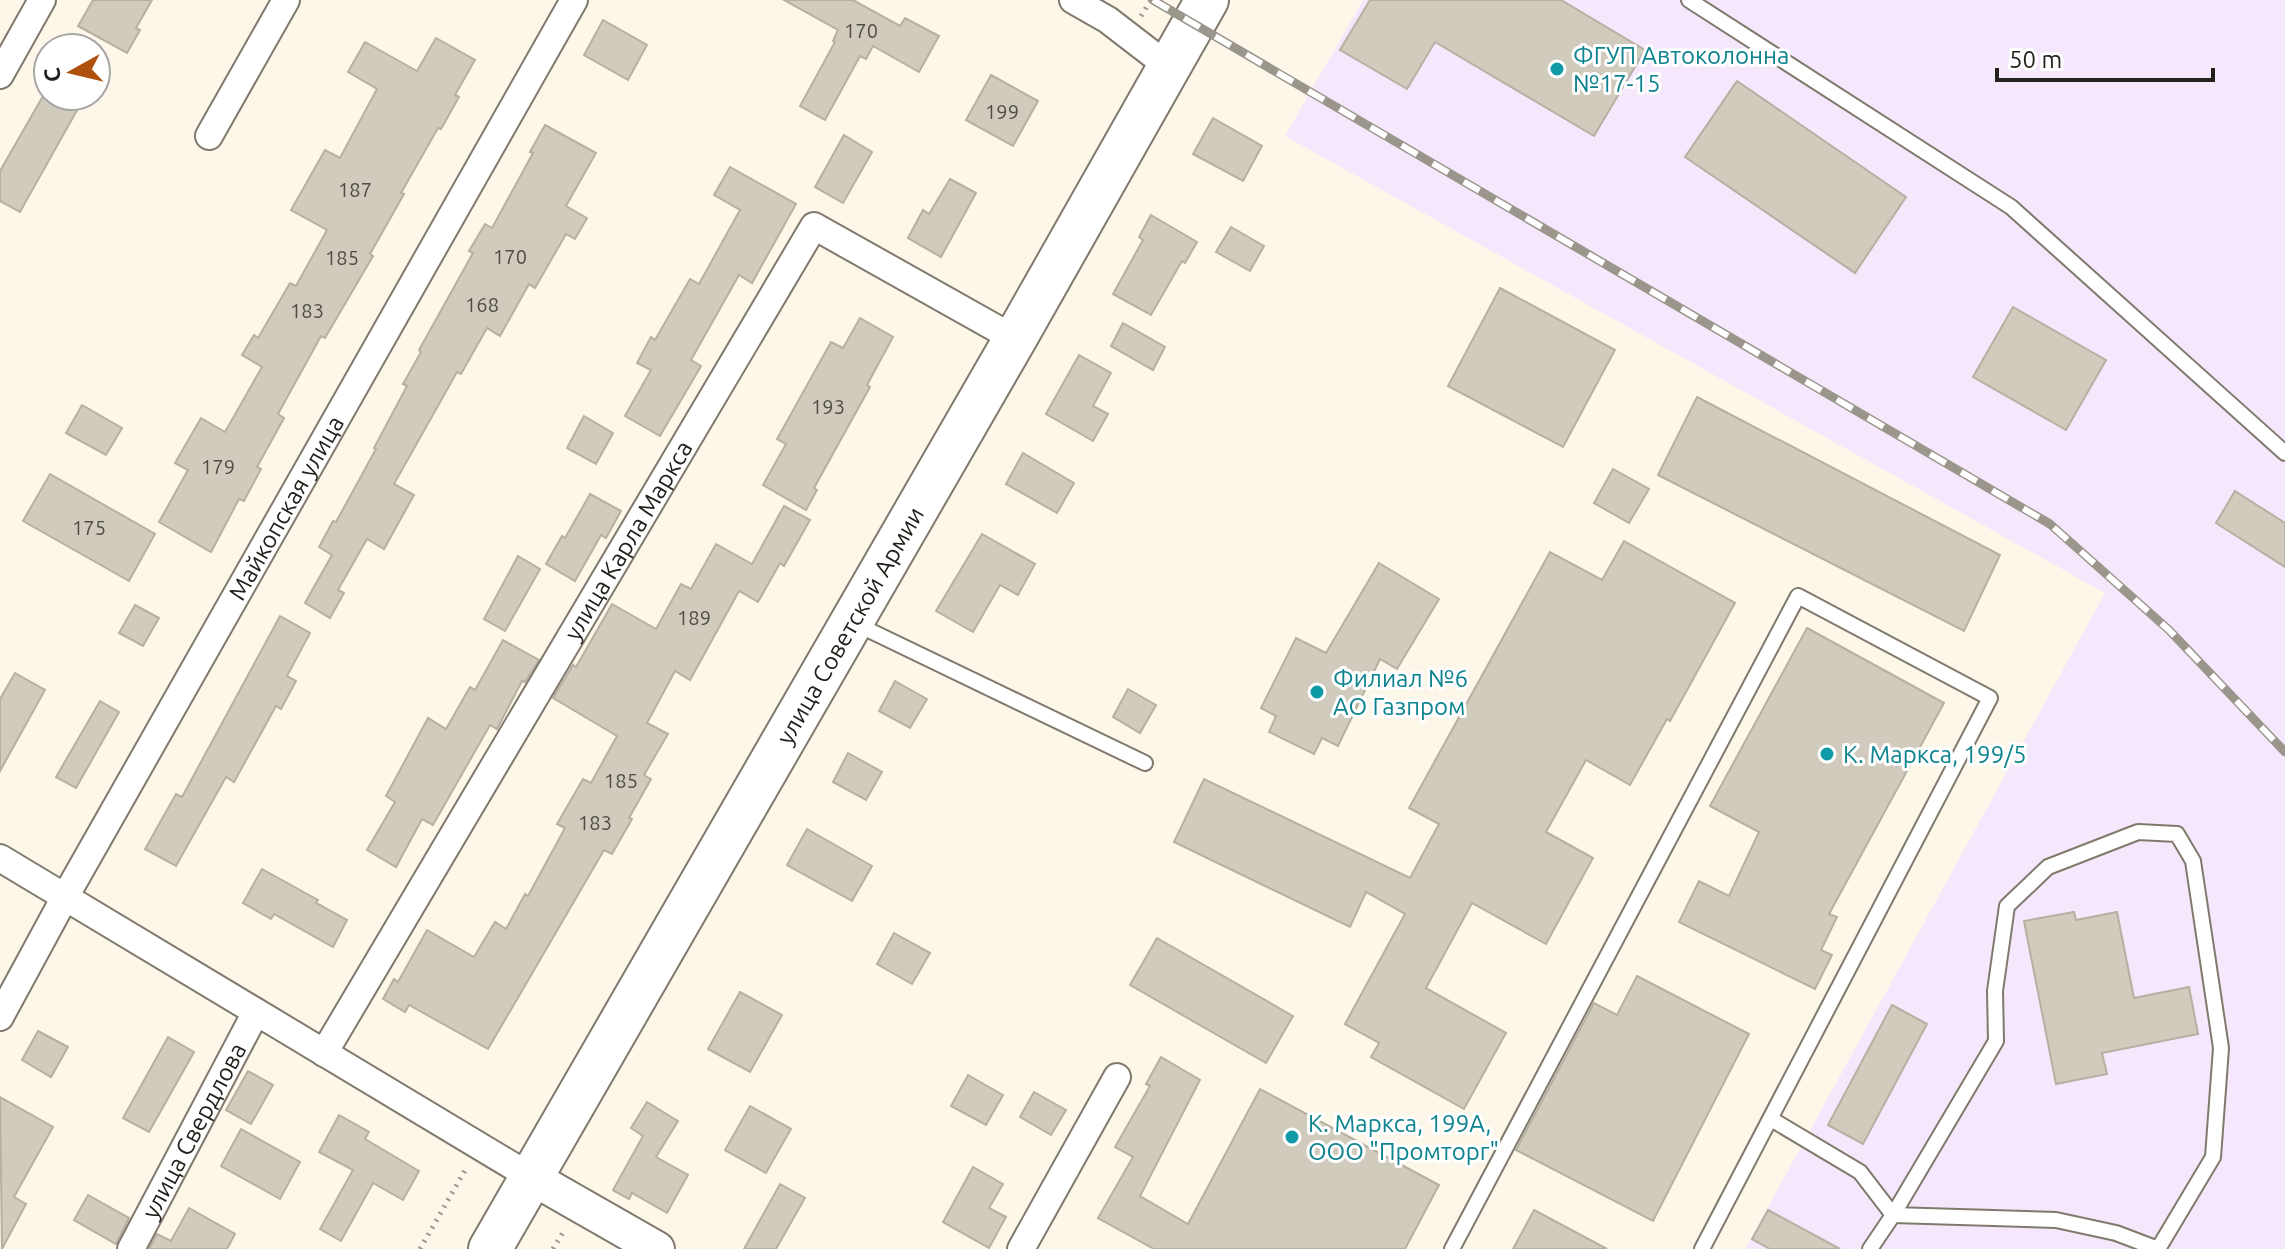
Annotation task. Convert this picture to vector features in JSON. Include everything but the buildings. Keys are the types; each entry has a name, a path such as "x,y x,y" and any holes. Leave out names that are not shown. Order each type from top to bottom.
{"main road":[{"name":"улица Советской Армии","path":"490,1249 1207,0"}],"street":[{"path":"0,75 42,0"},
{"path":"209,136 286,0"},
{"name":"Майкопская улица","path":"0,1017 574,0"},
{"path":"1073,0 1108,20 1169,67"},
{"name":"улица Карла Маркса","path":"324,1053 814,226 1015,339"},
{"path":"0,858 531,1177 657,1249"},
{"name":"улица Свердлова","path":"131,1249 256,1012"},
{"path":"1021,1249 1117,1077"}],"lane":[{"path":"1689,0 2011,207 2285,453"},
{"path":"1452,1249 1798,596 1990,698 1702,1249"},
{"path":"850,621 1145,763"},
{"path":"1870,1249 1996,1041 1995,991 2007,906 2048,867 2138,832 2177,834 2193,861 2221,1048 2213,1157 2158,1249 2116,1233 2056,1220 1893,1215"},
{"path":"1771,1119 1860,1172 1893,1215"}],"path":[{"path":"420,1249 479,1146"}],"shaded area":[{"path":"1363,0 2285,0 2285,1249 1745,1249 2105,593 1285,136"}],"railway":[{"path":"1153,0 2050,524 2169,630 2285,752"}],"place":[{"name":"ФГУП Автоколонна №17-15","path":"1557,69"},
{"name":"Филиал №6 АО Газпром","path":"1317,692"},
{"name":"К. Маркса, 199/5","path":"1827,754"},
{"name":"К. Маркса, 199А, ООО \"Промторг\"","path":"1292,1137"}]}
